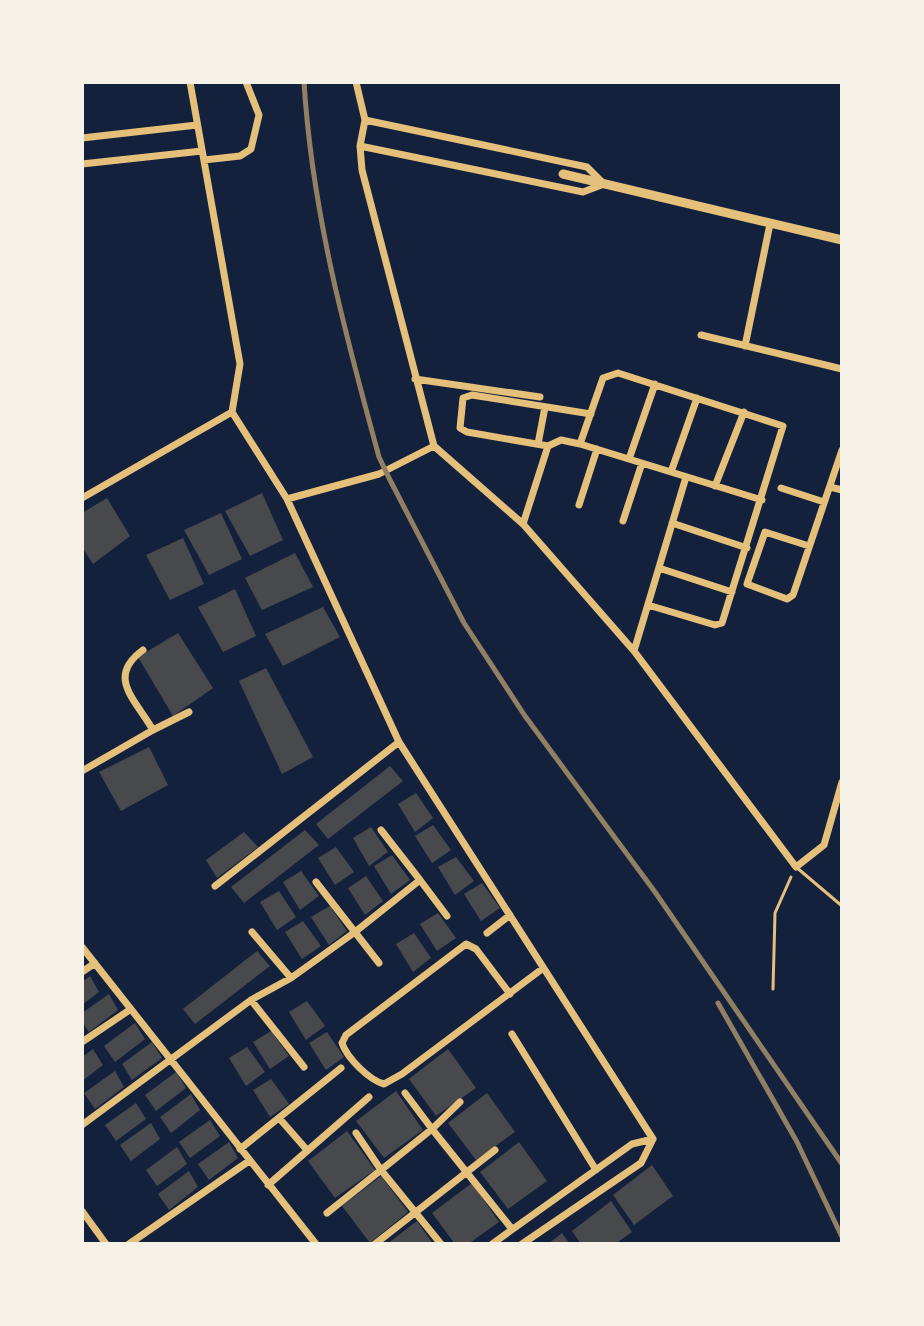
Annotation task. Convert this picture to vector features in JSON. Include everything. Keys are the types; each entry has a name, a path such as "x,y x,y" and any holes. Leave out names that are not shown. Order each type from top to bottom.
{"street":[{"path":"190,82 240,364 232,412 287,499 399,742 653,1139"},
{"path":"82,164 203,155 240,156 251,149 259,115 246,82"},
{"path":"356,82 365,120 360,146 362,170 434,446 523,524 634,651 796,867 824,845 842,782"},
{"path":"365,120 587,167 604,184"},
{"path":"82,138 197,125"},
{"path":"360,146 583,192 604,184"},
{"path":"563,174 842,240"},
{"path":"745,346 770,224"},
{"path":"701,335 842,369"},
{"path":"580,444 603,378 609,374 655,384 783,426 747,548 719,626 648,605"},
{"path":"415,379 540,397"},
{"path":"629,459 655,384"},
{"path":"591,414 466,395 458,420 460,428 467,432 548,446 561,440 580,444 762,500"},
{"path":"671,472 697,398"},
{"path":"538,444 545,407"},
{"path":"82,498 232,412"},
{"path":"715,486 744,412"},
{"path":"287,499 379,474 434,446"},
{"path":"523,524 548,446"},
{"path":"579,505 597,449"},
{"path":"809,546 765,532 747,584 791,597 830,487 842,450"},
{"path":"623,521 642,463"},
{"path":"634,651 686,477"},
{"path":"830,487 842,490"},
{"path":"781,488 824,502"},
{"path":"672,523 747,548"},
{"path":"659,568 732,592"},
{"path":"143,650 127,661 122,670 125,682 153,730"},
{"path":"82,771 189,712"},
{"path":"215,886 399,742"},
{"path":"381,830 447,916"},
{"path":"82,1125 251,1000 291,978 355,932 420,880"},
{"path":"316,882 379,963"},
{"path":"487,933 510,915"},
{"path":"252,932 291,978"},
{"path":"510,994 476,949 466,944 346,1035 342,1043 344,1050 374,1082 384,1084 510,994 542,969"},
{"path":"82,947 316,1244"},
{"path":"82,972 95,963"},
{"path":"251,1000 304,1067"},
{"path":"82,1042 131,1009"},
{"path":"512,1034 596,1170"},
{"path":"240,1149 341,1068"},
{"path":"405,1093 512,1229"},
{"path":"268,1185 369,1097"},
{"path":"327,1213 432,1129 460,1102"},
{"path":"279,1118 307,1150"},
{"path":"356,1133 381,1170 441,1244"},
{"path":"492,1244 632,1144 653,1139"},
{"path":"522,1244 641,1163 653,1139"},
{"path":"375,1244 495,1150"},
{"path":"129,1244 249,1161"},
{"path":"82,1211 106,1244"}],"lane":[{"path":"796,867 842,906"}],"path":[{"path":"773,989 775,913 796,867"}],"building":[{"path":"262,493 283,540 250,556 225,511"},
{"path":"107,498 130,536 93,564 82,547 82,513"},
{"path":"221,513 242,559 209,575 184,530"},
{"path":"183,538 204,584 170,600 146,555"},
{"path":"295,553 313,587 262,610 245,578"},
{"path":"235,589 256,636 223,652 198,607"},
{"path":"323,607 340,637 283,666 265,634"},
{"path":"178,633 213,688 173,716 138,657"},
{"path":"266,668 313,757 282,774 239,681"},
{"path":"149,747 168,785 121,811 99,772"},
{"path":"390,766 403,781 328,839 316,824"},
{"path":"416,793 433,818 415,832 398,804"},
{"path":"433,825 451,850 432,863 415,836"},
{"path":"371,827 388,852 369,866 353,838"},
{"path":"305,830 319,845 244,903 231,887"},
{"path":"244,832 258,847 217,878 206,860"},
{"path":"336,847 354,872 335,885 318,858"},
{"path":"392,855 410,880 391,894 374,866"},
{"path":"456,857 474,881 455,895 438,867"},
{"path":"301,871 319,896 300,910 283,882"},
{"path":"366,876 383,901 365,915 348,888"},
{"path":"482,883 500,908 481,921 464,894"},
{"path":"279,891 296,917 277,930 260,902"},
{"path":"330,906 347,931 329,945 311,917"},
{"path":"438,913 456,938 437,951 420,924"},
{"path":"303,921 321,946 302,959 285,932"},
{"path":"414,933 431,958 413,972 396,944"},
{"path":"257,951 270,966 195,1024 183,1009"},
{"path":"90,976 99,992 82,1005 82,982"},
{"path":"109,994 118,1010 89,1032 82,1022 82,1013"},
{"path":"307,1001 325,1026 306,1040 289,1012"},
{"path":"135,1023 145,1039 115,1062 104,1046"},
{"path":"271,1031 289,1056 270,1069 253,1042"},
{"path":"327,1032 344,1057 326,1070 309,1043"},
{"path":"152,1042 162,1058 132,1080 122,1064"},
{"path":"247,1047 265,1072 246,1086 229,1058"},
{"path":"93,1049 103,1065 82,1081 82,1057"},
{"path":"448,1049 476,1088 436,1116 409,1079"},
{"path":"115,1071 124,1087 95,1109 84,1093"},
{"path":"176,1072 186,1088 156,1111 145,1095"},
{"path":"271,1079 289,1104 270,1117 253,1090"},
{"path":"396,1091 423,1130 384,1158 356,1121"},
{"path":"487,1093 515,1132 476,1160 448,1123"},
{"path":"191,1094 200,1110 171,1133 160,1117"},
{"path":"136,1103 146,1119 116,1141 105,1125"},
{"path":"210,1120 220,1136 190,1158 179,1142"},
{"path":"151,1123 160,1139 131,1161 120,1145"},
{"path":"347,1131 375,1170 335,1198 308,1161"},
{"path":"229,1142 238,1158 209,1180 198,1164"},
{"path":"519,1142 547,1181 508,1209 480,1172"},
{"path":"177,1147 187,1164 157,1186 146,1170"},
{"path":"652,1165 673,1196 634,1225 613,1195"},
{"path":"189,1171 198,1187 169,1210 158,1194"},
{"path":"381,1176 408,1212 370,1243 342,1206"},
{"path":"472,1183 499,1222 468,1244 455,1244 432,1213"},
{"path":"611,1201 632,1232 615,1244 581,1244 572,1231"},
{"path":"417,1221 433,1244 387,1244"},
{"path":"562,1233 570,1244 548,1244"}],"railway":[{"path":"304,82 314,178 332,272 379,457 389,478 464,623 525,716 655,892 842,1164"},
{"path":"718,1003 797,1142 842,1237"}]}
